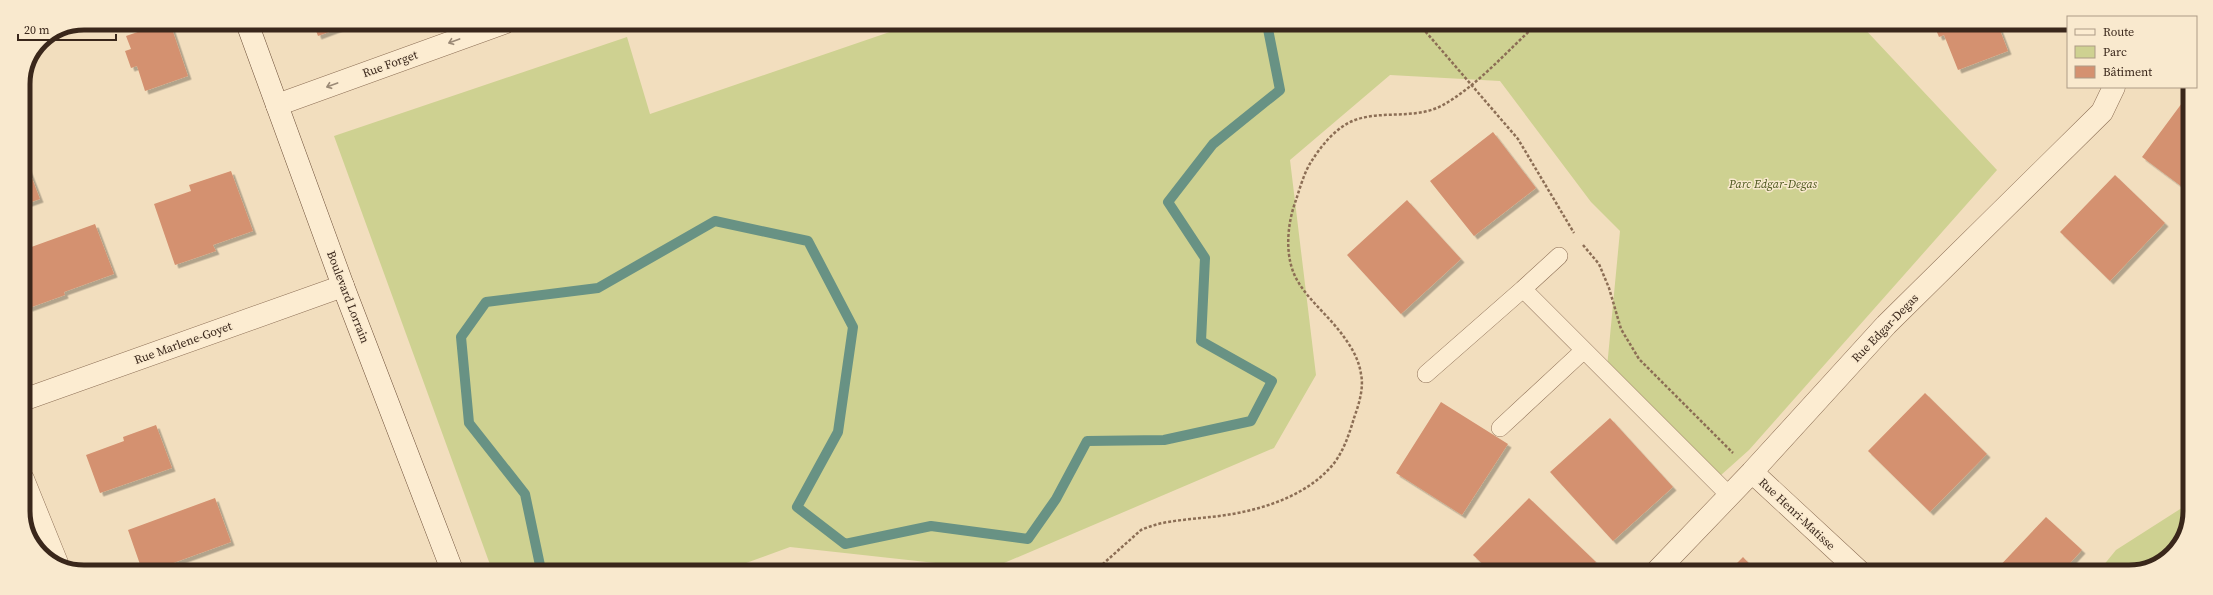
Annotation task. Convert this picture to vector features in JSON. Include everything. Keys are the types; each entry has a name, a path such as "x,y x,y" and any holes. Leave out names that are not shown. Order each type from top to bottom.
{"street":[{"name":"Boulevard Lorrain","path":"250,30 343,286 450,565"},
{"name":"Rue Forget","path":"277,105 485,30"},
{"name":"Rue Edgar-Degas","path":"1663,565 1752,472 1886,325 2102,112 2114,88"},
{"name":"Rue Marlene-Goyet","path":"30,398 343,286"},
{"name":"Rue Henri-Matisse","path":"1752,472 1852,565"},
{"path":"30,496 54,556"}],"lane":[{"path":"1426,374 1559,256"},
{"path":"1523,289 1583,351 1729,495"},
{"path":"1500,428 1583,351"}],"path":[{"path":"1102,565 1142,530 1149,526 1161,523 1215,517 1256,508 1290,497 1317,481 1331,467 1342,450 1353,422 1359,402 1362,377 1359,364 1351,347 1337,327 1303,289 1292,266 1289,224 1309,164 1325,143 1341,127 1355,120 1421,113 1443,105 1472,84 1530,30"}],"green space":[{"name":"Parc Edgar-Degas","path":"895,30 1866,30 1997,170 1749,450 1711,484 1606,378 1620,231 1591,202 1500,81 1390,75 1290,160 1316,375 1274,448 999,565 954,565 790,547 740,565 490,565 334,136 627,37 650,114"},
{"path":"2183,507 2183,518 2177,535 2170,547 2162,554 2140,564 2104,565 2116,550"}],"building":[{"path":"144,30 172,30 188,76 145,91 137,66 131,68 125,51 131,49 126,36"},
{"path":"316,30 334,30 318,36"},
{"path":"1936,30 2000,30 2008,51 1958,70 1944,35 1939,37"},
{"path":"2182,103 2183,104 2183,188 2142,157"},
{"path":"1493,132 1536,188 1474,236 1430,181"},
{"path":"231,171 253,231 213,245 216,251 175,265 154,204 191,191 189,185"},
{"path":"30,173 40,199 30,203"},
{"path":"2115,175 2165,223 2110,281 2060,232"},
{"path":"1407,200 1461,259 1401,314 1347,255"},
{"path":"95,224 114,274 64,292 65,295 30,308 30,247"},
{"path":"1925,393 1987,454 1930,512 1868,451"},
{"path":"1441,402 1508,444 1462,515 1396,473"},
{"path":"1610,418 1673,487 1613,541 1550,472"},
{"path":"156,425 172,468 100,493 86,455 124,441 123,437"},
{"path":"215,498 231,542 168,565 140,565 128,530"},
{"path":"1529,498 1596,562 1593,565 1484,565 1473,555"},
{"path":"2046,517 2082,550 2068,565 2001,565"},
{"path":"1743,557 1750,565 1735,565"}],"waterway":[{"path":"540,565 525,494 469,423 461,337 486,302 598,288 715,221 808,241 853,327 838,432 797,507 845,544 931,526 1028,539 1056,499 1087,441 1164,440 1251,421 1272,381 1201,341 1205,258 1168,202 1213,144 1280,90 1268,30"}]}
